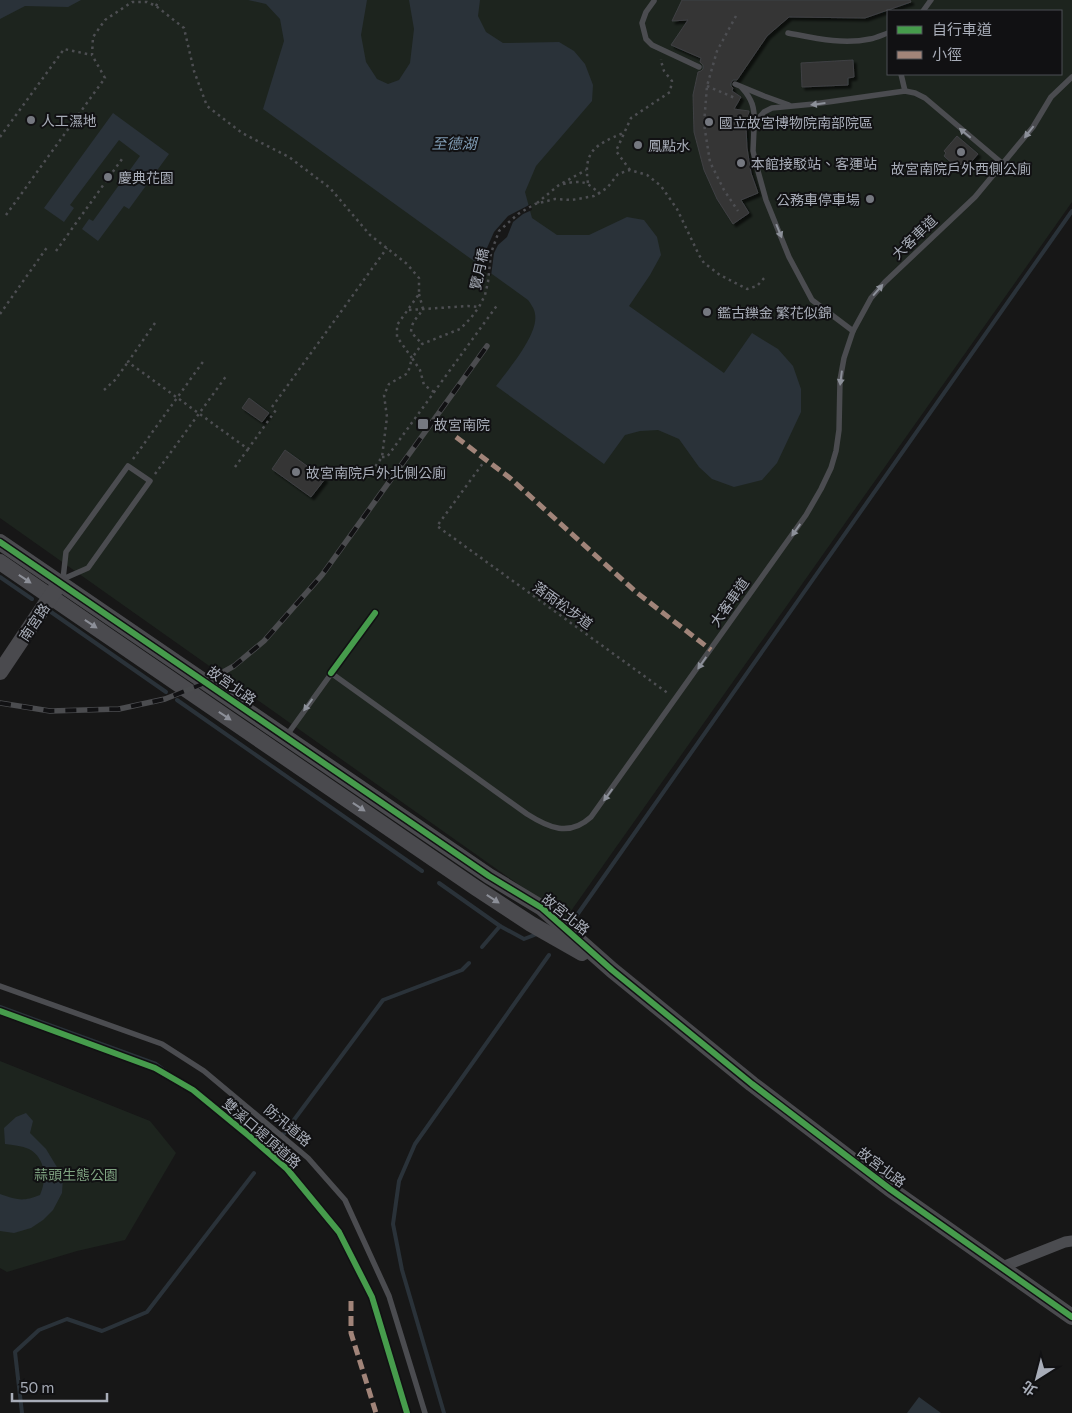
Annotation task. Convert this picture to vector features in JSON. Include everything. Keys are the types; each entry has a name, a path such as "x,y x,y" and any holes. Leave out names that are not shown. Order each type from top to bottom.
{"street":[{"name":"故宮北路","path":"0,542 58,586 500,903 531,924 612,970"},
{"name":"故宮北路","path":"0,562 58,586 286,737 489,876 542,908 612,970 760,1090 890,1189 1072,1317"},
{"name":"南宮路","path":"0,672 58,586"},
{"path":"1002,1268 1064,1242 1072,1241"}],"lane":[{"path":"655,0 646,12 642,24 646,39 652,45 699,67"},
{"path":"923,10 931,0"},
{"path":"788,33 843,41 869,39 887,33"},
{"path":"901,75 905,91"},
{"name":"大客車道","path":"332,673 527,814 544,824 558,829 583,824 591,817 676,699 806,515 821,490 831,468 839,430 840,380 844,358 853,331 871,298 885,282 975,197 1033,128 1051,97 1072,77"},
{"path":"791,106 737,85 751,100 754,113 753,151 756,164 766,200 789,257 812,300 853,331"},
{"path":"754,129 757,120 764,112 772,108 905,91 925,98 1003,164"},
{"path":"128,466 150,481 88,568 58,586 66,552 128,466"},
{"path":"286,737 375,613"},
{"name":"防汛道路","path":"0,986 162,1044 204,1071 308,1158 345,1200 389,1296 425,1413"}],"path":[{"path":"156,6 159,0"},
{"path":"6,215 104,78 92,55 93,37 105,20 132,2 147,2 156,6 184,28 194,70 207,106 242,133 289,157 330,188 370,235 407,264 419,278 419,294 423,309 412,324 411,332 422,344 412,358 408,373 389,384 384,395 387,417 382,457 368,477"},
{"path":"736,16 717,51 707,86 704,124 710,162 724,190 738,211"},
{"path":"0,137 64,49 92,55"},
{"path":"630,170 616,150 631,118 670,92 672,81 664,71 660,61 665,51"},
{"path":"707,86 735,98"},
{"path":"588,183 586,169 593,149 624,132"},
{"path":"56,251 122,159"},
{"path":"559,185 574,182 588,183 600,194 618,174 630,170 648,175 661,186 677,209 704,262 720,275 747,289 757,286 766,276"},
{"path":"0,314 48,246"},
{"path":"272,407 387,248"},
{"path":"419,294 397,325 397,337 420,370 424,385 434,392"},
{"path":"382,457 388,458 498,304"},
{"path":"409,310 479,307"},
{"path":"104,390 115,380 155,323"},
{"path":"128,466 205,359"},
{"path":"128,362 248,449"},
{"path":"150,481 227,375"},
{"path":"235,467 276,410"}],"green space":[{"name":"國立故宮博物院南部院區","path":"0,0 1072,0 1072,202 566,918 0,518"},
{"name":"蒜頭生態公園","path":"0,1061 150,1121 176,1153 125,1240 77,1251 7,1272 0,1268"}],"water":[{"path":"0,0 81,0 68,7 25,6 0,19"},
{"name":"至德湖","path":"248,0 367,0 361,35 366,62 377,79 388,84 399,80 410,63 414,29 409,0 480,0 478,16 486,32 503,43 559,42 574,51 585,64 593,85 592,101 536,166 525,192 532,218 557,235 589,235 627,217 644,220 657,237 661,255 629,306 724,373 752,333 778,349 793,366 801,389 801,412 777,463 762,480 734,487 712,479 699,467 679,439 658,430 640,431 625,435 604,464 496,386 528,341 535,322 532,305 528,300 263,109 284,41 280,19 266,4"},
{"path":"113,113 169,154 129,209 124,206 98,241 82,229 89,219 93,221 140,156 119,140 70,205 74,208 64,222 44,208"},
{"path":"26,1113 33,1121 30,1133 46,1149 63,1177 62,1193 53,1210 31,1228 14,1233 0,1231 0,1194 16,1199 29,1199 40,1195 44,1183 44,1170 35,1153 20,1146 5,1144 4,1128 16,1117"},
{"path":"919,1397 941,1413 907,1413"}],"pier":[{"path":"531,204 532,210 513,222 507,237 498,245 494,253 491,276 483,271 480,263 482,254 487,248 494,232 508,216"}],"building":[{"name":"國立故宮博物院南部院區","path":"682,0 910,0 911,2 865,18 789,17 767,36 737,80 733,80 731,83 732,91 741,97 734,109 749,111 746,127 747,148 751,173 758,193 741,200 749,213 733,224 717,199 704,170 694,132 693,95 698,72 703,69 703,65 700,62 701,58 671,45 688,20 672,21"},
{"path":"853,60 854,77 848,78 848,85 802,87 801,63"},
{"name":"故宮南院戶外西側公廁","path":"957,136 978,154 965,169 959,163 956,167 944,156 946,153 944,151"},
{"path":"249,398 269,413 262,422 242,408"},
{"name":"故宮南院戶外北側公廁","path":"285,450 325,479 311,497 272,469"}],"waterway":[{"path":"563,921 577,915 1072,211"},
{"path":"0,577 32,599"},
{"path":"51,612 166,692"},
{"path":"177,700 422,871"},
{"path":"439,883 500,926 482,947"},
{"path":"500,926 524,939 537,934"},
{"path":"444,1413 402,1270 393,1224 399,1181 415,1144 549,955"},
{"path":"282,1136 383,1000 462,970 469,963"},
{"path":"0,1007 156,1064 266,1147"},
{"path":"22,1413 15,1352 39,1330 67,1319 102,1331 147,1312 254,1173"}],"railway":[{"path":"0,703 50,711 119,709 165,699 200,685 234,666 264,641 322,575 487,346"}],"marked path":[{"path":"456,437 510,478 636,592 711,650"},
{"path":"351,1301 351,1333 376,1413"}],"cycle path":[{"path":"0,542 489,876 542,908 612,970 752,1084 890,1189 1072,1317"},
{"path":"331,673 375,613"},
{"name":"雙溪口堤頂道路","path":"0,1011 155,1068 193,1090 287,1169 339,1232 372,1297 407,1413"}],"place":[{"name":"人工濕地","path":"31,120"},
{"name":"國立故宮博物院南部院區","path":"709,122"},
{"name":"鳳點水","path":"638,145"},
{"name":"故宮南院戶外西側公廁","path":"961,152"},
{"name":"本館接駁站、客運站","path":"741,163"},
{"name":"慶典花園","path":"108,177"},
{"name":"公務車停車場","path":"870,199"},
{"name":"鑑古鑠金 繁花似錦","path":"707,312"},
{"name":"故宮南院","path":"423,424"},
{"name":"故宮南院戶外北側公廁","path":"296,472"}]}
